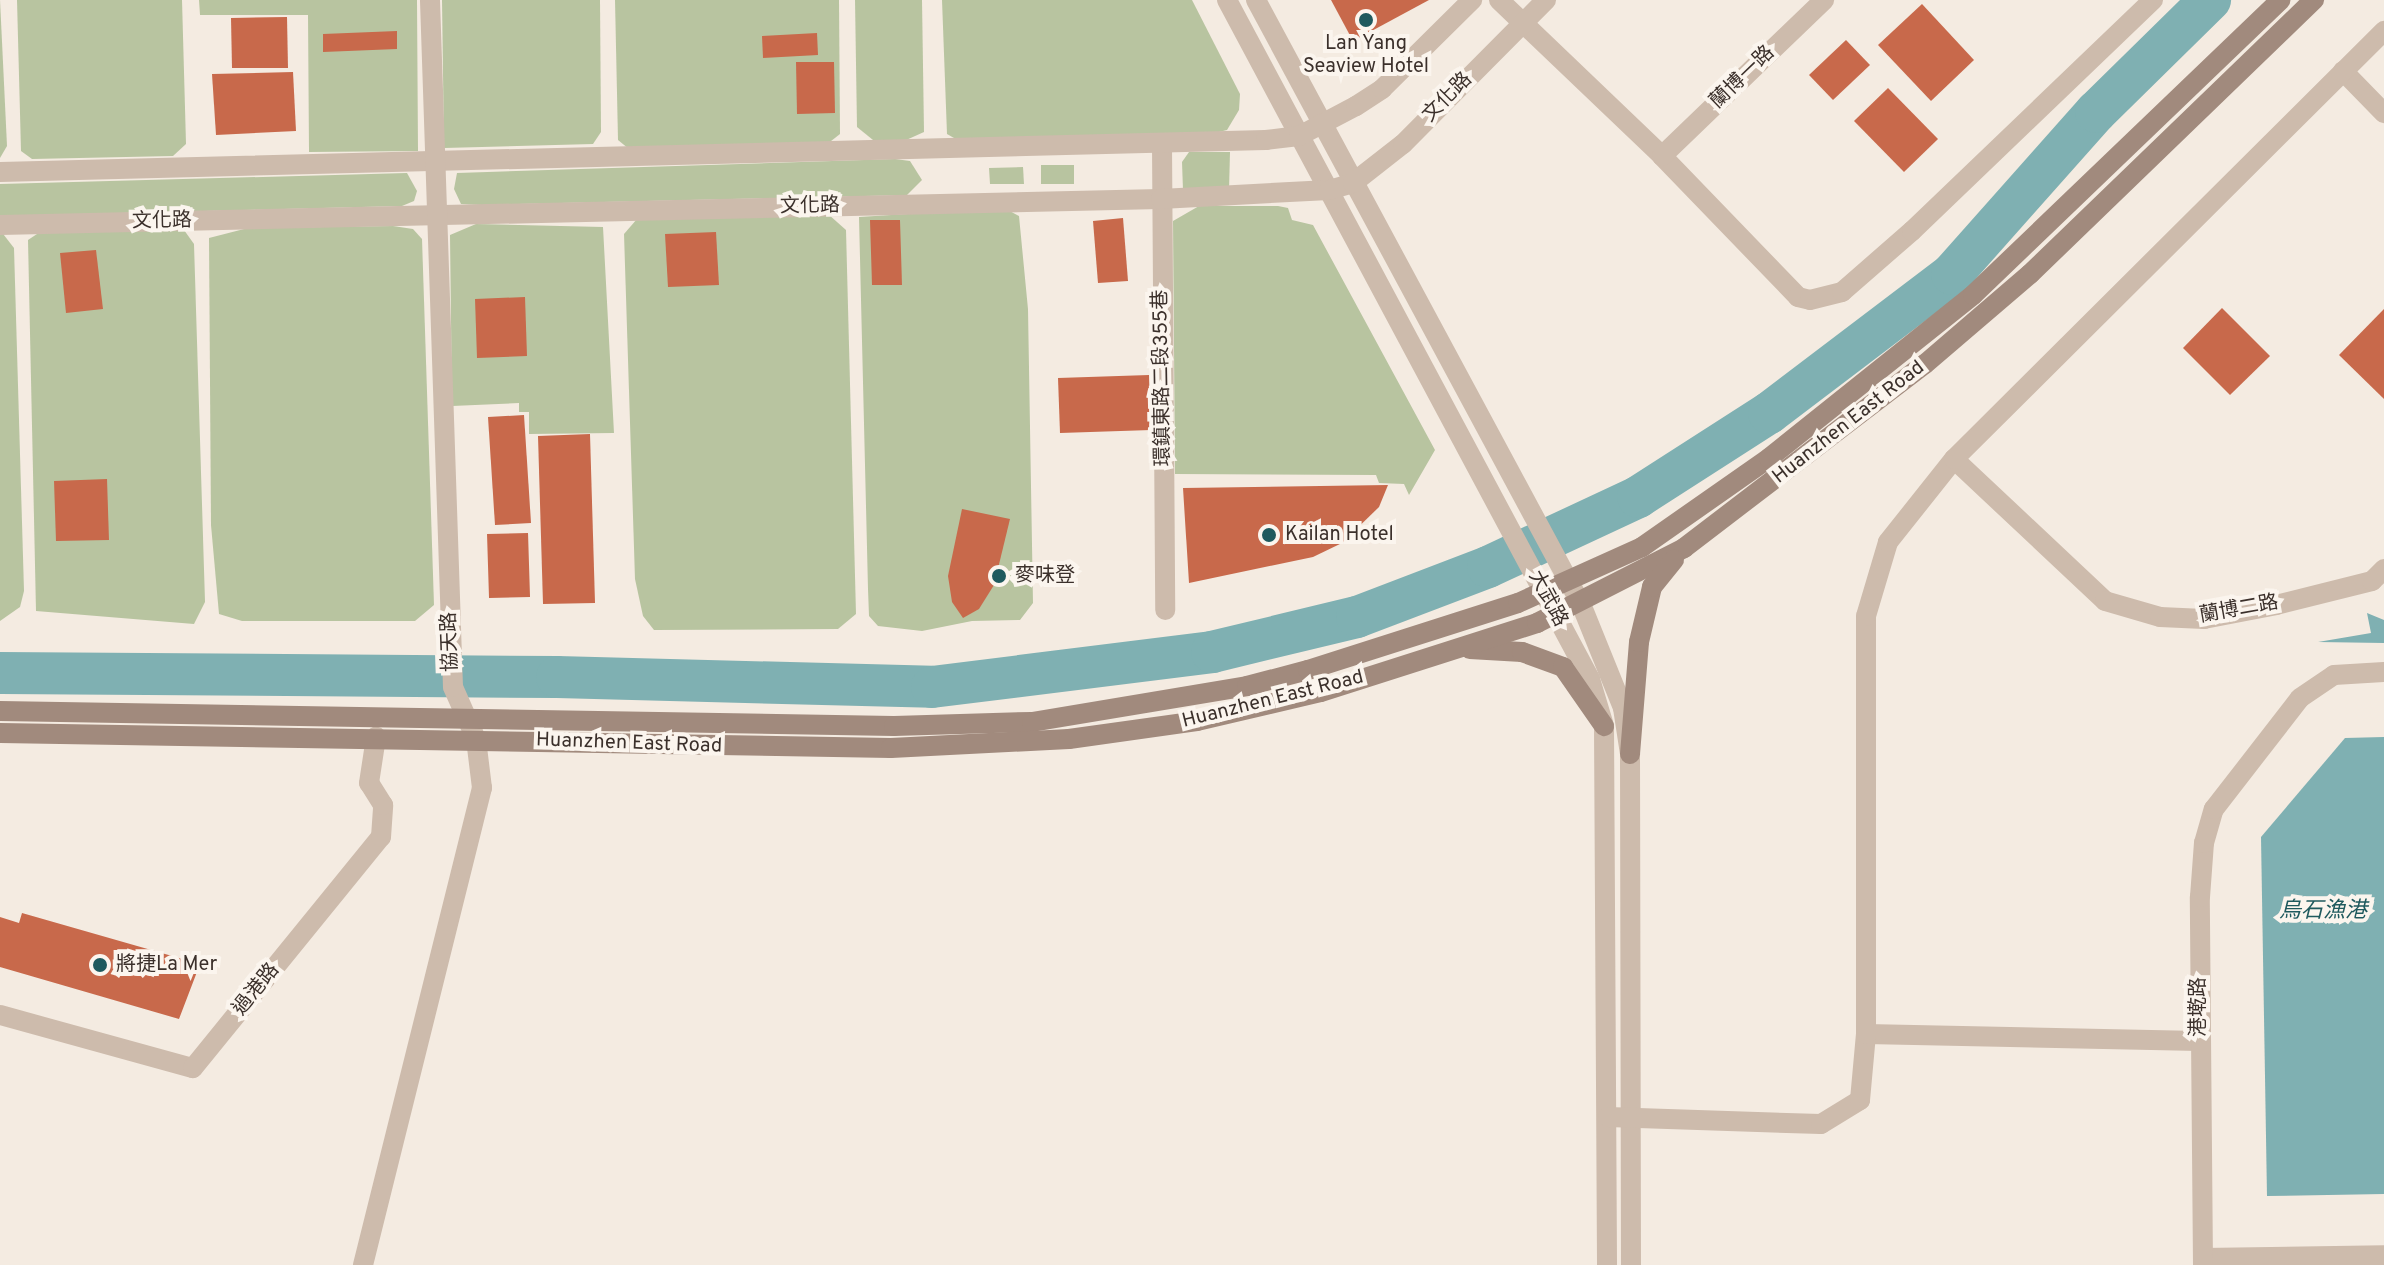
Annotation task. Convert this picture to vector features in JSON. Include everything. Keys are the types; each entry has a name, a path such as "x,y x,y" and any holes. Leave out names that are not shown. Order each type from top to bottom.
{"street":[{"name":"協天路","path":"363,1265 482,788 476,739 453,687 450,647 430,0"},
{"name":"大武路","path":"1227,0 1590,679 1604,726 1607,1265"},
{"name":"大武路","path":"1256,0 1581,604 1623,708 1630,754 1631,1265"},
{"path":"0,172 1162,145 1299,136 1382,89 1472,0"},
{"path":"1499,0 1662,156 1798,297 1825,299 1842,292 1923,221 2153,0"},
{"name":"文化路","path":"0,225 1161,199 1329,190 1353,183 1403,144 1546,0"},
{"name":"蘭博一路","path":"1662,156 1824,0"},
{"name":"Huanzhen East Road","path":"0,711 465,716 894,726 1032,722 1247,686 1544,592 1642,547 1769,458 1906,352 2095,183 2281,0"},
{"name":"Huanzhen East Road","path":"0,733 476,739 739,748 1069,739 1197,721 1321,692 1556,615 1684,548 1852,422 2030,274 2314,0"},
{"path":"1608,1117 1821,1124 1860,1100 1866,1034 1866,616 1888,542 1954,459 2384,31"},
{"path":"2343,71 2384,113"},
{"name":"環鎮東路二段355巷","path":"1162,145 1165,610"},
{"name":"蘭博二路","path":"1954,459 2105,601 2160,617 2204,619 2276,605 2372,581 2384,569"},
{"path":"1630,754 1639,642 1652,587 1684,548"},
{"path":"1458,648 1522,652 1563,667 1604,726"},
{"name":"港墘路","path":"2384,672 2334,675 2300,698 2214,809 2204,843 2200,897 2199,1041 2203,1262 2384,1255"},
{"name":"過港路","path":"0,1015 193,1068 381,837 383,805 369,783 376,737"},
{"path":"1866,1034 2199,1041"}],"green space":[{"path":"0,0 7,146 0,158"},
{"path":"17,0 182,0 186,144 173,156 32,159 21,151"},
{"path":"199,0 417,0 418,151 309,152 308,15 200,15"},
{"path":"442,0 600,0 601,132 593,144 444,148"},
{"path":"615,0 839,0 840,134 826,145 629,149 618,140"},
{"path":"855,0 922,0 924,132 904,141 873,140 857,127"},
{"path":"942,0 1192,0 1240,94 1239,110 1227,130 1211,134 961,142 947,134"},
{"path":"1189,152 1230,152 1229,190 1183,190 1182,162"},
{"path":"910,161 922,180 907,195 481,205 461,204 454,189 457,173"},
{"path":"1041,165 1074,165 1074,184 1041,184"},
{"path":"1023,167 1024,184 990,184 989,168"},
{"path":"407,173 417,191 414,201 402,206 0,216 0,184"},
{"path":"1199,206 1278,206 1288,208 1292,220 1313,225 1435,450 1409,495 1404,484 1379,483 1376,475 1175,474 1173,221"},
{"path":"1004,208 1019,216 1028,309 1033,603 1020,620 972,621 922,631 878,626 869,616 859,217"},
{"path":"828,214 846,230 856,614 838,629 654,630 643,616 635,579 624,234 637,219"},
{"path":"476,224 603,227 614,433 529,434 529,412 519,412 519,403 452,406 450,235"},
{"path":"393,226 413,229 422,239 434,605 415,621 242,621 219,614 211,525 209,238 248,228"},
{"path":"0,230 14,248 24,591 20,607 0,621"},
{"path":"184,230 194,244 205,602 194,624 36,611 28,240 40,232"}],"water":[{"path":"2367,613 2384,620 2384,643 2318,642 2371,633"},
{"name":"烏石漁港","path":"2384,737 2384,1194 2267,1196 2261,837 2345,738"}],"building":[{"name":"Lan Yang Seaview Hotel","path":"1331,0 1429,0 1353,41"},
{"path":"1922,4 1974,60 1931,101 1878,45"},
{"path":"287,17 288,68 232,68 231,18"},
{"path":"397,31 397,49 323,52 323,34"},
{"path":"817,33 818,55 763,58 762,36"},
{"path":"1846,40 1870,65 1833,100 1809,75"},
{"path":"796,62 834,62 835,113 797,114"},
{"path":"293,72 296,131 216,135 212,74"},
{"path":"1888,88 1938,139 1904,172 1854,121"},
{"path":"1123,218 1128,281 1098,283 1093,221"},
{"path":"870,220 900,220 902,285 872,285"},
{"path":"716,232 719,285 668,287 665,234"},
{"path":"96,250 103,309 66,313 60,253"},
{"path":"525,297 527,356 477,358 475,299"},
{"path":"2222,308 2270,356 2230,395 2183,348"},
{"path":"2384,309 2384,399 2339,355"},
{"path":"1149,375 1151,430 1060,433 1058,378"},
{"path":"524,415 531,523 495,525 488,417"},
{"path":"590,434 595,603 543,604 538,436"},
{"path":"107,479 109,540 56,541 54,481"},
{"name":"Kailan Hotel","path":"1388,485 1379,507 1342,543 1313,557 1189,583 1183,488"},
{"path":"962,509 1010,519 994,585 979,609 963,618 952,602 948,576"},
{"path":"528,533 530,597 489,598 487,534"},
{"name":"將捷La Mer","path":"22,913 200,964 179,1019 0,967 0,917 19,923"}],"waterway":[{"path":"0,673 557,677 932,687 1212,652 1357,617 1488,567 1638,497 1769,413 1952,274 2096,112 2210,0"}],"place":[{"name":"Lan Yang Seaview Hotel","path":"1366,20"},
{"name":"Kailan Hotel","path":"1269,535"},
{"name":"麥味登","path":"999,576"},
{"name":"將捷La Mer","path":"100,965"}]}
